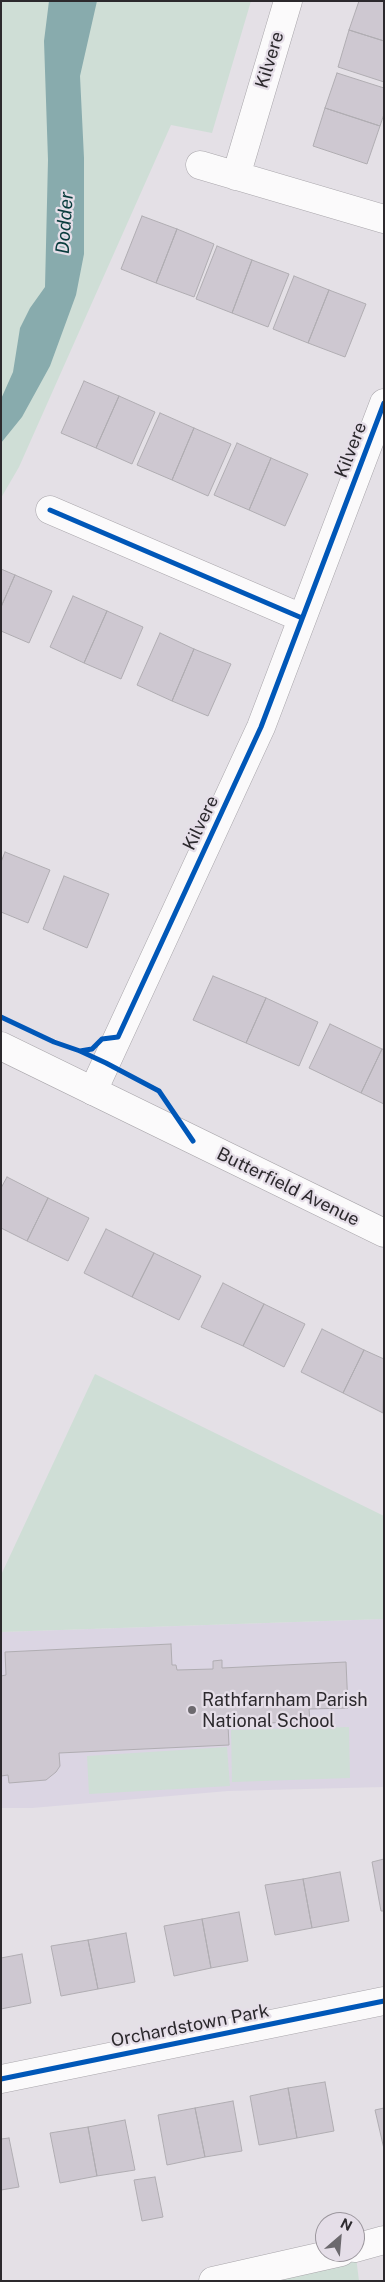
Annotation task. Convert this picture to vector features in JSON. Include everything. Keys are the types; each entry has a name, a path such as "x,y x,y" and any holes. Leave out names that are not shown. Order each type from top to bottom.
{"street":[{"name":"Kilvere","path":"236,176 288,1"},
{"path":"200,165 384,219"},
{"name":"Kilvere","path":"93,1092 261,727 384,403"},
{"path":"50,510 302,618"},
{"name":"Butterfield Avenue","path":"1,1046 384,1233"},
{"name":"Orchardstown Park","path":"1,2078 384,2001"},
{"path":"365,2245 384,2240"},
{"path":"213,2281 315,2258"}],"shaded area":[{"path":"1,1 251,1 212,133 171,125 19,467 1,498"},
{"path":"95,1374 384,1516 384,1619 1,1632 1,1575"},
{"name":"Rathfarnham Parish National School","path":"383,1619 384,1787 228,1791 32,1808 1,1808 1,1632"},
{"path":"349,1727 350,1778 232,1782 231,1730"},
{"path":"227,1747 230,1786 89,1794 87,1756"},
{"path":"332,2262 357,2262 359,2281 243,2281"}],"water":[{"name":"Dodder","path":"49,1 97,1 80,76 84,158 84,254 76,295 50,366 22,417 1,443 1,399 13,372 20,328 30,308 45,287 48,160 44,41"}],"building":[{"path":"359,1 384,1 384,41 349,30"},
{"path":"349,30 384,41 384,82 338,67"},
{"path":"337,73 384,88 384,114 380,126 325,108"},
{"path":"325,108 380,126 367,164 313,146"},
{"path":"142,216 177,229 156,283 121,269"},
{"path":"177,229 214,244 194,297 156,283"},
{"path":"217,246 252,260 232,313 196,299"},
{"path":"252,260 289,274 268,327 232,313"},
{"path":"294,276 329,290 308,343 273,329"},
{"path":"329,290 366,304 345,357 308,343"},
{"path":"84,381 119,396 96,448 61,433"},
{"path":"119,396 155,412 132,464 96,448"},
{"path":"160,413 194,428 172,480 137,465"},
{"path":"194,428 231,444 208,496 172,480"},
{"path":"237,443 271,458 249,510 214,495"},
{"path":"271,458 308,474 285,526 249,510"},
{"path":"1,569 15,575 1,607"},
{"path":"15,575 52,591 29,643 1,631 1,607"},
{"path":"73,596 107,611 84,663 50,647"},
{"path":"107,611 143,627 121,679 84,663"},
{"path":"160,633 194,649 172,701 137,685"},
{"path":"194,649 231,664 208,716 172,701"},
{"path":"5,852 50,870 28,923 1,912 1,862"},
{"path":"64,876 109,894 87,948 43,929"},
{"path":"213,976 266,998 246,1043 193,1020"},
{"path":"266,998 318,1022 299,1066 246,1043"},
{"path":"330,1024 382,1049 361,1093 309,1068"},
{"path":"382,1049 384,1050 384,1104 361,1093"},
{"path":"7,1177 48,1198 27,1241 1,1228 1,1188"},
{"path":"48,1198 89,1218 68,1261 27,1241"},
{"path":"106,1229 154,1253 132,1297 84,1273"},
{"path":"154,1253 201,1276 179,1320 132,1297"},
{"path":"223,1283 264,1304 243,1346 201,1327"},
{"path":"264,1304 305,1324 284,1367 243,1346"},
{"path":"322,1329 364,1350 343,1393 301,1372"},
{"path":"364,1350 384,1359 383,1413 343,1393"},
{"path":"171,1644 172,1665 176,1665 177,1670 213,1669 213,1661 222,1660 222,1668 346,1662 348,1708 309,1709 310,1721 228,1725 229,1745 59,1753 60,1766 46,1780 9,1783 8,1775 1,1776 1,1676 6,1675 5,1652"},
{"path":"384,1859 384,1911 381,1911 372,1862"},
{"path":"340,1872 349,1921 312,1928 303,1879"},
{"path":"303,1879 312,1928 275,1935 265,1885"},
{"path":"239,1912 248,1961 211,1968 202,1919"},
{"path":"202,1919 211,1968 174,1976 164,1926"},
{"path":"126,1933 135,1982 98,1989 88,1940"},
{"path":"88,1940 98,1989 61,1996 51,1946"},
{"path":"22,1954 31,2003 1,2009 1,1958"},
{"path":"325,2082 334,2131 297,2138 288,2088"},
{"path":"288,2088 297,2138 259,2145 250,2096"},
{"path":"233,2101 242,2151 205,2157 195,2108"},
{"path":"195,2108 205,2157 167,2165 158,2115"},
{"path":"384,2108 384,2149 375,2110"},
{"path":"125,2120 135,2170 97,2176 88,2127"},
{"path":"88,2127 97,2176 60,2183 50,2133"},
{"path":"9,2138 19,2187 1,2190 1,2139"},
{"path":"155,2177 163,2217 142,2221 134,2180"}],"cycle path":[{"path":"80,1051 92,1049 102,1039 118,1037 261,727 384,403"},
{"path":"50,510 302,618"},
{"path":"1,1017 54,1042 106,1063 159,1091 193,1141"},
{"path":"1,2079 384,2001"}],"place":[{"name":"Rathfarnham Parish National School","path":"192,1710"}]}
